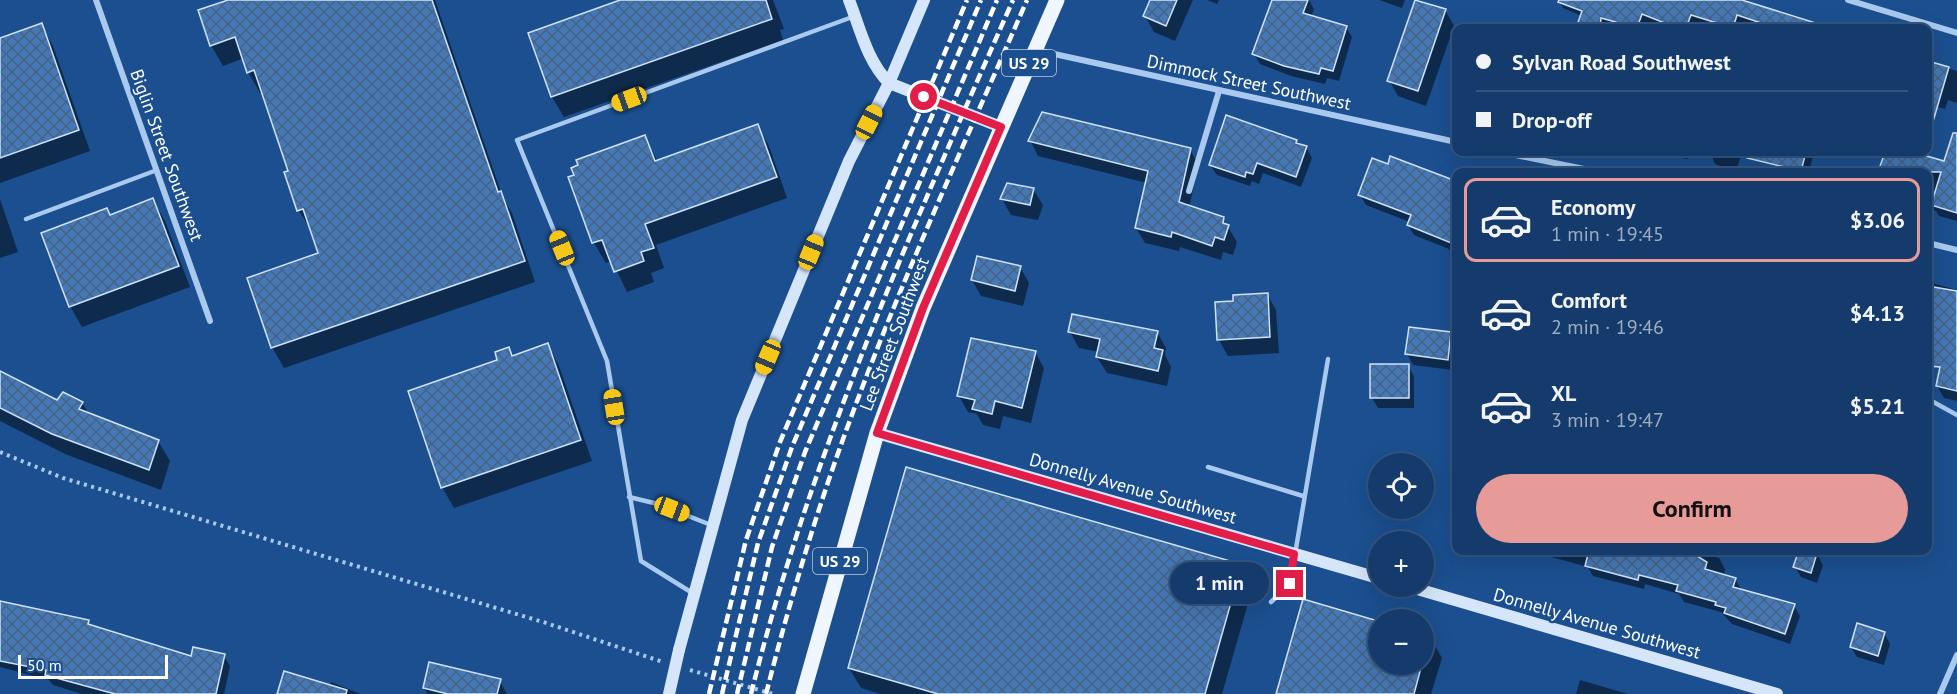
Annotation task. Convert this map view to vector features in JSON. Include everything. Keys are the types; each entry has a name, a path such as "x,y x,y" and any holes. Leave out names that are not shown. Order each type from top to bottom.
{"main road":[{"name":"Lee Street Southwest","path":"803,691 877,433 923,308 1057,0"}],"street":[{"name":"Biglin Street Southwest","path":"96,0 210,321"},
{"path":"849,0 870,57 879,74 888,83 1001,127"},
{"path":"669,694 742,420 849,161 888,83 924,0"},
{"path":"1848,0 1927,24"},
{"path":"1932,25 1957,33"},
{"name":"Dimmock Street Southwest","path":"1035,50 1452,141"},
{"path":"1189,191 1219,91"},
{"path":"1521,156 1579,168"},
{"path":"1932,244 1957,250"},
{"name":"Donnelly Avenue Southwest","path":"877,433 1368,575"},
{"name":"Donnelly Avenue Southwest","path":"1434,594 1777,694"},
{"path":"1940,694 1957,655"}],"lane":[{"path":"695,594 641,561 607,361 517,140 855,16"},
{"path":"26,219 157,170"},
{"path":"1271,602 1290,584 1303,496 1328,359"},
{"path":"1932,401 1957,415"},
{"path":"1208,467 1303,496"},
{"path":"629,497 658,504 713,526"}],"path":[{"path":"0,452 63,478 543,622 667,663"},
{"path":"688,669 773,694"}],"building":[{"path":"228,0 432,0 498,192 501,191 525,261 271,348 247,278 318,253 303,209 297,211 284,172 288,171 254,70 247,73 235,37 210,46 198,10"},
{"path":"620,0 766,0 772,19 551,97 528,33"},
{"path":"1150,0 1177,0 1166,26 1143,16"},
{"path":"1272,0 1308,0 1303,13 1347,26 1333,71 1321,68 1319,74 1284,66 1252,54"},
{"path":"1415,0 1446,9 1418,91 1387,81"},
{"path":"1559,0 1742,0 1819,24 1764,24 1737,15 1734,24 1720,24 1691,15 1688,24 1667,24 1642,14 1638,24 1623,24 1601,18 1600,24 1577,24 1582,11 1558,2"},
{"path":"42,23 79,130 0,158 0,38"},
{"path":"1932,62 1949,67 1932,125"},
{"path":"1042,112 1191,148 1179,202 1224,217 1223,223 1229,225 1224,240 1215,237 1212,246 1172,232 1171,237 1135,228 1148,171 1028,141"},
{"path":"1226,115 1297,140 1296,143 1307,146 1296,177 1257,163 1253,174 1246,172 1245,177 1209,165"},
{"path":"758,124 777,177 645,224 654,248 641,252 644,261 614,272 602,240 592,243 568,177 574,175 571,168 578,165 576,160 645,135 655,161"},
{"path":"1953,133 1957,133 1957,213 1932,205 1941,172 1932,172 1932,168 1879,168 1884,156 1927,156 1944,161"},
{"path":"1390,156 1452,179 1452,243 1407,225 1411,215 1358,195 1372,158 1388,164"},
{"path":"1747,156 1805,156 1802,168 1789,168 1747,158"},
{"path":"1007,183 1034,188 1030,205 1000,199"},
{"path":"153,198 179,266 69,307 41,233 107,208 110,215"},
{"path":"977,256 1021,266 1015,291 971,280"},
{"path":"1932,287 1957,291 1957,391 1936,386 1940,367 1932,366"},
{"path":"1268,293 1270,337 1217,340 1215,302 1233,301 1233,295"},
{"path":"1072,314 1158,331 1154,348 1163,350 1158,371 1096,357 1100,339 1068,332"},
{"path":"1409,327 1451,332 1448,360 1405,354"},
{"path":"971,338 1036,351 1022,408 995,401 992,414 972,409 975,400 957,396"},
{"path":"548,343 581,440 441,488 408,391 497,360 495,352 509,347 512,356"},
{"path":"1370,364 1409,364 1409,398 1370,398"},
{"path":"0,371 57,400 63,392 83,402 79,409 159,440 149,470 52,434 0,408"},
{"path":"906,467 1237,563 1231,584 1236,585 1205,694 938,694 848,668"},
{"path":"1588,555 1697,555 1707,562 1705,569 1736,578 1733,587 1795,604 1785,634 1724,613 1726,608 1715,605 1716,602 1676,591 1678,585 1639,575 1638,580 1585,566"},
{"path":"1797,555 1816,555 1811,573 1793,567"},
{"path":"1303,599 1368,618 1368,675 1419,675 1414,694 1276,694"},
{"path":"0,601 89,620 88,624 191,656 193,647 225,654 216,694 115,694 45,675 46,670 0,661"},
{"path":"1857,623 1885,632 1878,656 1850,647"},
{"path":"429,662 501,679 497,694 448,694 423,688"},
{"path":"284,671 347,690 346,694 277,694"}],"railway":[{"path":"709,694 746,540 780,442 967,0"},
{"path":"722,694 758,543 792,447 981,0"},
{"path":"737,694 772,547 805,452 997,0"},
{"path":"751,694 775,604 834,428 902,256 1013,0"},
{"path":"766,694 807,548 856,404 917,251 1027,0"}],"route":[{"path":"924,97 1001,127 923,308 877,433 1294,554 1290,584"}]}
